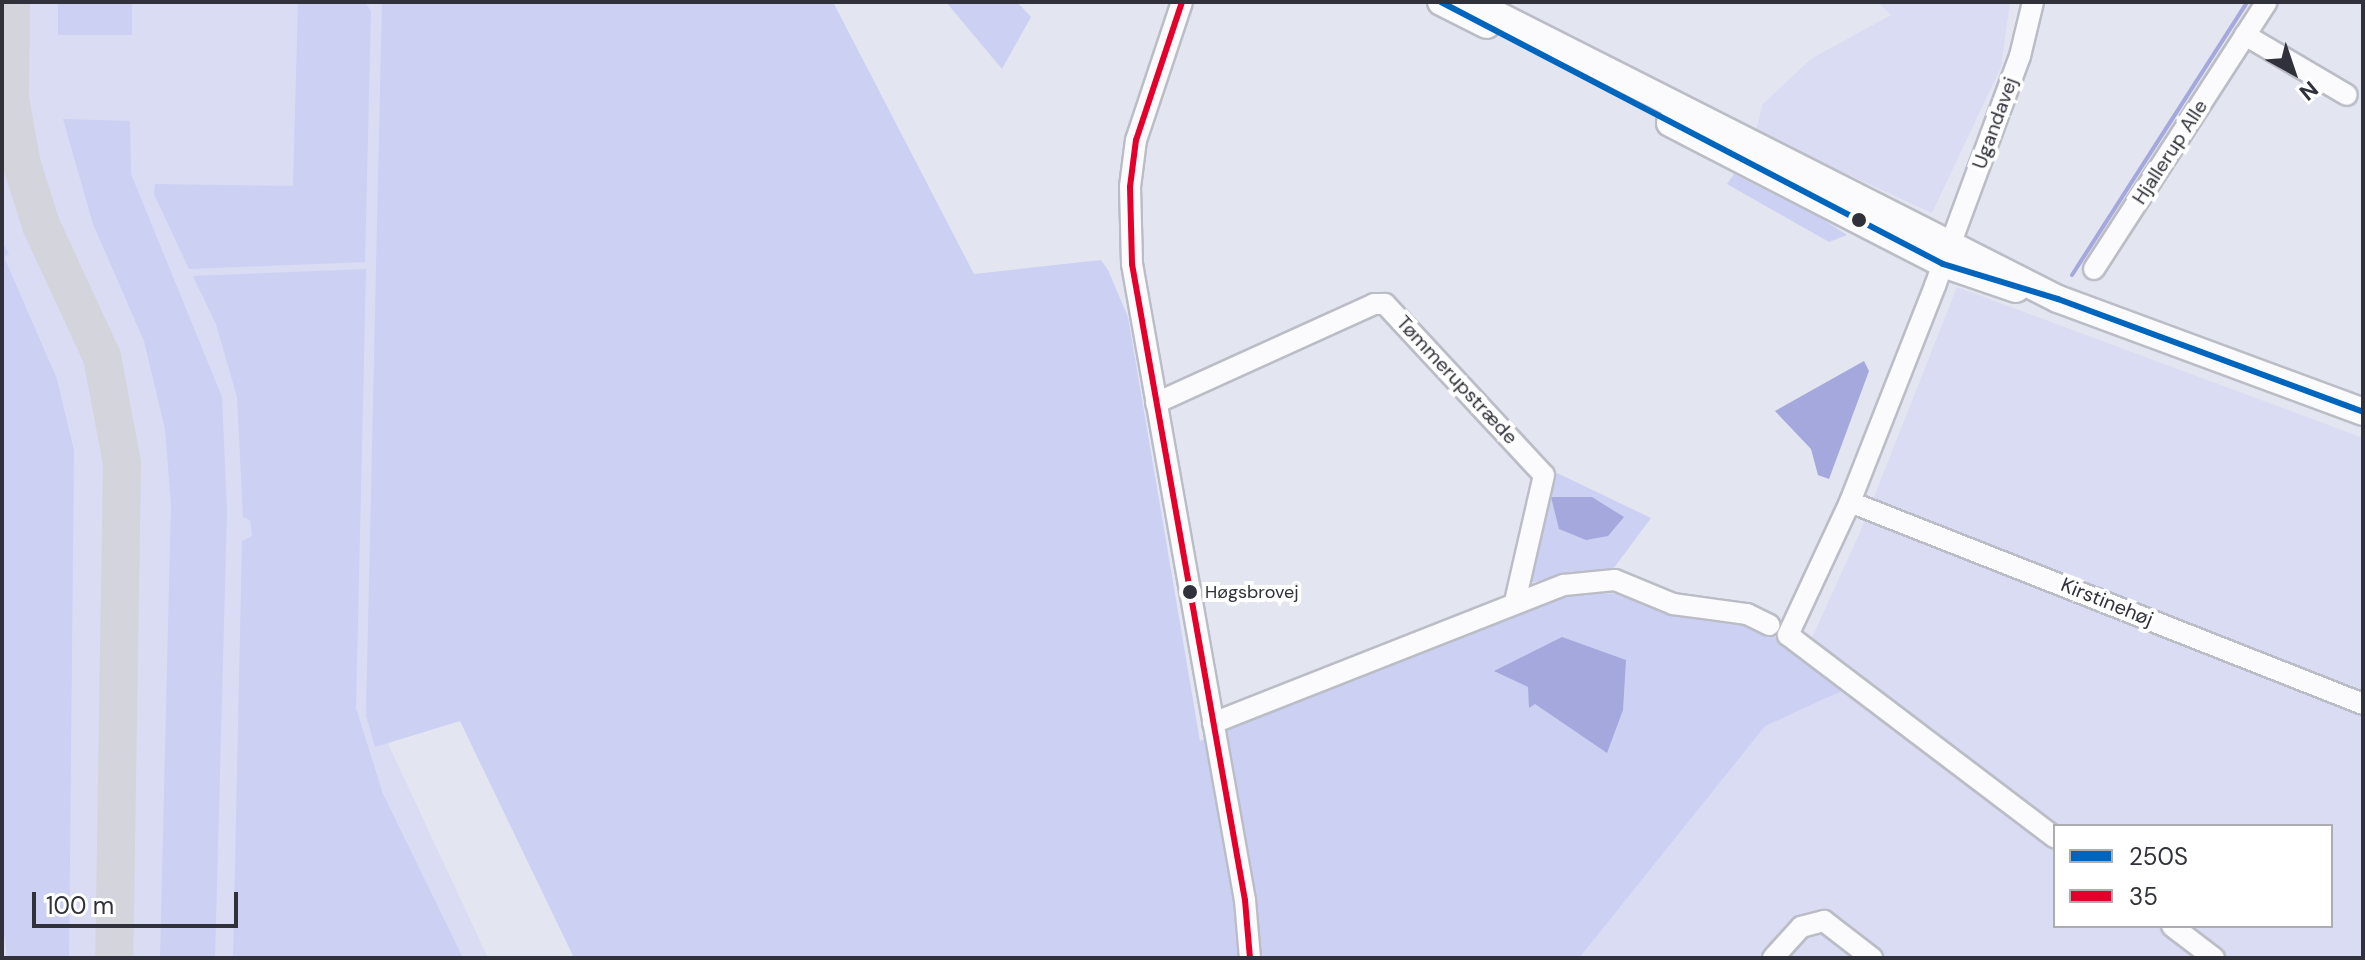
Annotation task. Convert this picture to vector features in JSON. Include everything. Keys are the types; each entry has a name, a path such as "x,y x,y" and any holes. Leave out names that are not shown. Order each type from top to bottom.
{"main road":[{"path":"1441,2 1948,253 2058,299 2363,412"},
{"path":"1472,2 1948,253"}],"street":[{"path":"1182,2 1136,140 1130,187 1132,264 1213,723 1250,958"},
{"name":"Ugandavej","path":"1948,253 2020,56 2033,2"},
{"name":"Hjallerup Alle","path":"2094,269 2267,2"},
{"path":"2245,35 2347,95"},
{"path":"1779,630 1850,502 1948,253"},
{"name":"Tømmerupstræde","path":"1156,403 1374,304 1385,304 1544,475 1515,602"},
{"name":"Kirstinehøj","path":"1850,502 2363,704"},
{"path":"1213,723 1515,602 1564,585 1615,580 1673,604 1747,614 1779,630 2053,836"},
{"path":"1773,958 1801,927 1824,921 1872,958"},
{"path":"2175,928 2214,958"}],"shaded area":[{"path":"2,2 383,2 375,716 488,958 2,958"},
{"path":"58,2 132,2 132,35 58,35"},
{"path":"298,2 365,2 371,11 365,262 189,269 154,194 155,184 293,186"},
{"path":"382,2 833,2 974,274 1101,260 1108,270 1128,317 1200,741 1523,608 1588,592 1618,594 1691,617 1759,626 1846,689 1765,726 1579,958 574,958 460,721 375,747 366,716"},
{"path":"946,2 1017,2 1031,17 1002,69"},
{"path":"1878,2 2010,2 2001,67 1932,213 1756,132 1762,105 1811,59 1891,15"},
{"path":"63,119 130,121 131,174 222,397 227,511 215,958 160,958 171,504 165,429 144,341 93,224"},
{"path":"1734,174 1821,218 1847,235 1829,242 1727,184"},
{"path":"2,241 9,254 4,257 57,379 74,451 69,958 7,958 2,915"},
{"path":"366,269 356,708 383,794 463,958 233,958 242,541 252,536 250,520 243,517 237,397 216,324 193,276"},
{"path":"1957,287 2363,438 2363,958 1568,958 1764,725 1825,699 1847,673 1811,640 1861,530"},
{"path":"1864,361 1869,371 1829,479 1818,475 1811,449 1775,411"},
{"path":"1557,473 1651,518 1613,569 1527,583 1547,487"},
{"path":"1551,497 1592,497 1624,517 1608,536 1586,540 1559,529"},
{"path":"1562,637 1626,660 1623,710 1607,753 1535,704 1529,708 1528,687 1494,671"}],"waterway":[{"path":"2072,275 2247,2"}],"taxiway":[{"path":"11,2 10,99 22,165 41,225 102,357 122,463 114,958"}],"transit line":[{"name":"35","path":"1182,2 1136,140 1130,187 1132,264 1245,900 1250,958"},
{"name":"250S","path":"1441,2 1943,264 2058,299 2363,412"}],"place":[{"name":"Høgsbrovej","path":"1190,592"}]}
